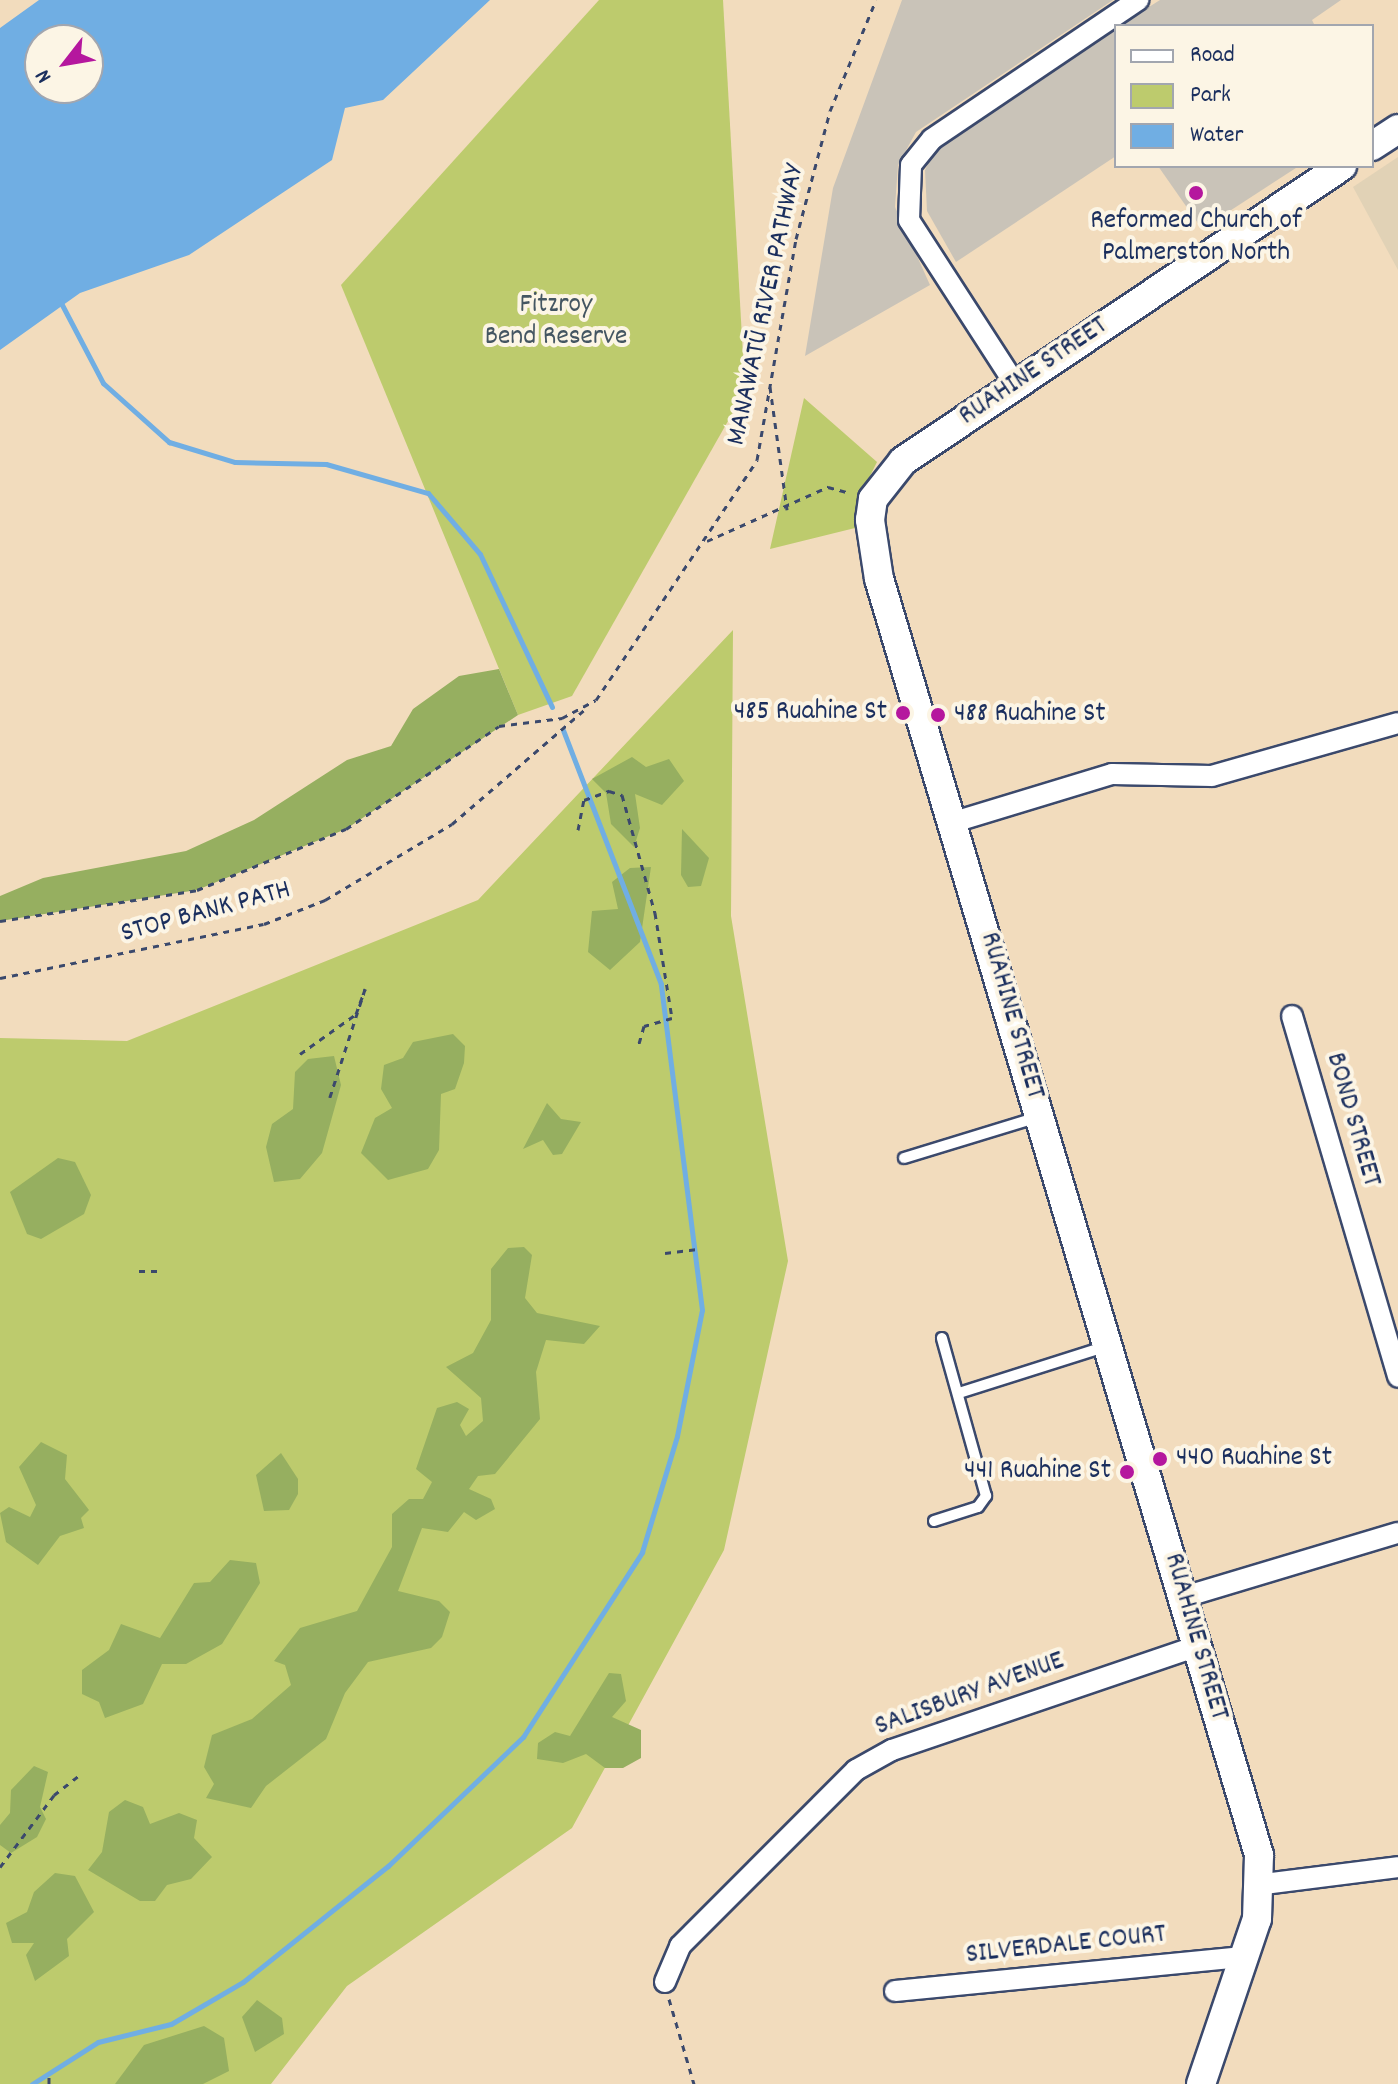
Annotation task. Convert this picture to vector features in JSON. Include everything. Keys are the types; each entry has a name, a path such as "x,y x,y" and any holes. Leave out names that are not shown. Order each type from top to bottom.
{"street":[{"path":"1015,384 909,220 911,165 932,139 1138,0"},
{"path":"1374,145 1398,129"},
{"name":"RUAHINE STREET","path":"1264,1884 1184,1597 879,579 870,537 873,499 903,461 1339,168"},
{"path":"954,822 1112,774 1212,776 1398,723"},
{"name":"BOND STREET","path":"1292,1016 1398,1377"},
{"path":"1184,1597 1398,1533"},
{"name":"SALISBURY AVENUE","path":"665,1982 680,1946 856,1770 892,1750 1197,1646"},
{"path":"1201,2084 1264,1884 1398,1867"},
{"name":"SILVERDALE COURT","path":"895,1991 1243,1957"}],"lane":[{"path":"904,1158 1040,1117"},
{"path":"934,1521 978,1507 986,1496 942,1338"},
{"path":"959,1393 1109,1346"}],"path":[{"name":"MANAWATŪ RIVER PATHWAY","path":"0,921 197,890 346,829 499,726 562,718 596,700 707,541 757,460 769,383 830,111 876,0"},
{"path":"769,383 787,511"},
{"path":"707,541 787,511 828,487 873,499"},
{"name":"STOP BANK PATH","path":"0,978 249,927 325,900 452,824 596,700"},
{"path":"578,830 584,800 609,791 622,795 637,833 672,1018 644,1026 639,1044"},
{"path":"300,1054 356,1014 365,989 330,1097"},
{"path":"665,1253 700,1249"},
{"path":"139,1271 163,1271"},
{"path":"0,1867 54,1795 78,1776"},
{"path":"665,1982 694,2084"},
{"path":"49,2077 49,2084"}],"shaded area":[{"path":"902,0 1113,0 916,132 898,165 895,207 930,285 805,356 833,188"},
{"path":"1160,0 1341,0 1312,20 1314,24 1122,24"},
{"path":"1114,29 1114,157 956,262 927,211 925,170 939,142"},
{"path":"1398,157 1398,270 1353,187"},
{"path":"1159,168 1296,168 1202,229"}],"green space":[{"name":"Fitzroy Bend Reserve","path":"599,0 723,0 745,391 572,696 518,715 341,285"},
{"path":"804,398 877,462 856,504 855,528 770,549"},
{"path":"733,630 731,916 788,1261 724,1550 572,1828 347,1986 271,2084 0,2084 0,1038 127,1041 478,900"},
{"path":"499,669 518,715 346,829 197,890 0,921 0,896 43,878 186,851 254,820 347,760 391,746 413,709 459,676"},
{"path":"632,757 646,767 669,759 684,781 662,805 635,794 640,828 634,847 611,824 606,793 592,779"},
{"path":"682,829 709,858 701,886 688,887 681,875"},
{"path":"651,867 640,942 610,970 588,952 592,911 618,909 612,882 630,868"},
{"path":"453,1034 465,1046 464,1063 455,1089 441,1094 439,1150 428,1169 388,1180 361,1153 375,1118 392,1108 381,1089 384,1065 403,1058 413,1042"},
{"path":"334,1056 341,1085 322,1153 300,1179 274,1182 266,1147 272,1124 293,1109 295,1072 308,1059"},
{"path":"547,1103 561,1119 581,1122 562,1154 553,1155 543,1140 523,1149"},
{"path":"58,1158 75,1162 91,1195 84,1214 41,1239 27,1234 10,1192"},
{"path":"524,1247 532,1255 525,1298 537,1313 600,1326 584,1344 546,1340 536,1372 540,1419 495,1474 478,1476 469,1489 491,1499 495,1509 476,1520 464,1512 448,1532 422,1528 398,1591 439,1601 450,1612 442,1637 431,1648 368,1662 345,1693 326,1739 266,1786 251,1808 206,1798 214,1784 204,1767 212,1735 252,1719 291,1685 285,1665 274,1661 300,1628 357,1611 392,1547 392,1514 409,1499 423,1499 432,1482 416,1469 437,1408 457,1402 469,1409 460,1425 466,1436 483,1421 481,1398 446,1367 473,1353 491,1320 491,1269 508,1248"},
{"path":"41,1442 67,1455 65,1479 89,1510 81,1518 84,1528 60,1536 38,1565 6,1542 0,1513 9,1507 30,1517 36,1505 19,1467"},
{"path":"281,1453 298,1479 298,1494 289,1510 264,1511 256,1475"},
{"path":"230,1560 256,1563 260,1583 222,1644 186,1664 162,1664 143,1704 105,1718 99,1702 82,1694 82,1670 109,1650 121,1624 160,1638 194,1583 210,1582"},
{"path":"609,1673 621,1674 626,1701 612,1717 641,1730 641,1758 623,1768 605,1768 586,1754 563,1763 537,1759 538,1743 555,1732 570,1736"},
{"path":"34,1766 48,1772 40,1807 46,1819 37,1837 11,1853 0,1845 0,1825 10,1813 11,1790"},
{"path":"125,1800 143,1807 150,1824 179,1813 197,1820 194,1838 212,1857 191,1879 167,1885 155,1901 140,1901 88,1870 102,1852 109,1812"},
{"path":"55,1873 75,1876 94,1912 67,1939 69,1956 35,1981 26,1955 34,1943 12,1943 6,1923 27,1912 34,1892"},
{"path":"257,2000 282,2018 284,2034 255,2052 242,2017"},
{"path":"204,2026 224,2038 229,2071 203,2084 115,2084 144,2045"}],"water":[{"path":"39,0 490,0 383,100 345,108 332,160 189,255 80,293 0,350 0,28"}],"waterway":[{"path":"60,301 103,383 169,442 235,462 326,464 428,493 480,554 552,707"},
{"path":"32,2084 98,2042 171,2024 243,1982 388,1866 523,1737 642,1552 677,1436 702,1310 661,984 563,730"}],"place":[{"name":"Reformed Church of Palmerston North","path":"1196,193"},
{"name":"485 Ruahine St","path":"903,713"},
{"name":"488 Ruahine St","path":"938,715"},
{"name":"440 Ruahine St","path":"1160,1459"},
{"name":"441 Ruahine St","path":"1127,1472"}]}
